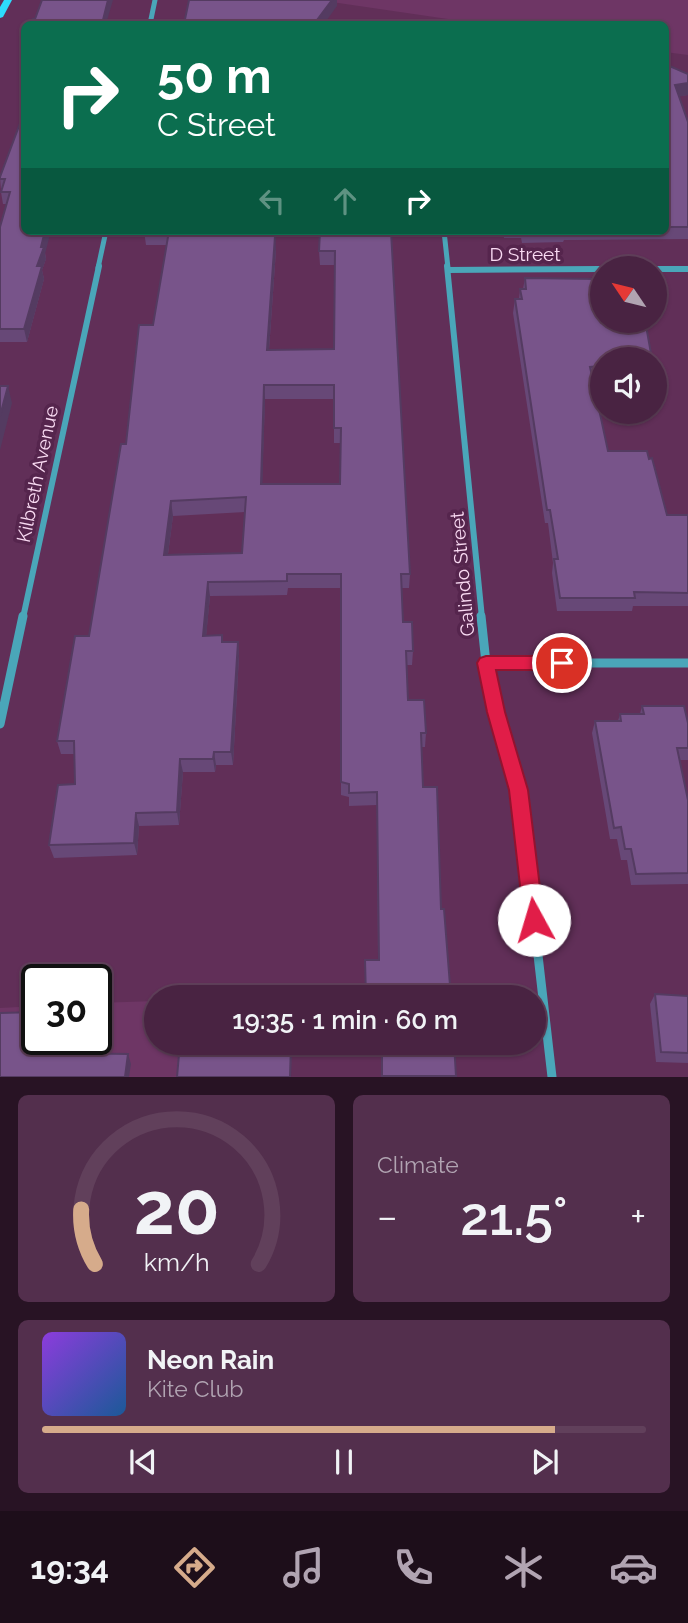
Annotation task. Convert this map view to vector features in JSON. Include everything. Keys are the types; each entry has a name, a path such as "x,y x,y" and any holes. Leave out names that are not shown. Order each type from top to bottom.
{"main road":[{"path":"0,15 8,0"}],"street":[{"path":"151,21 155,0"},
{"name":"Kilbreth Avenue","path":"0,723 105,235"},
{"name":"Galindo Street","path":"444,235 486,663 496,712 519,790 552,1077"},
{"name":"D Street","path":"448,270 590,270"},
{"path":"667,270 688,270"},
{"path":"486,663 688,663"}],"shaded area":[{"path":"318,0 688,0 688,55 669,53 669,21 462,21"},
{"path":"144,1001 144,1055 245,1055 244,1077 0,1077 0,1008 21,1007 21,1055 112,1055 112,1002"}],"building":[{"path":"42,0 108,0 103,21 32,21"},
{"path":"189,0 332,0 316,21 185,21"},
{"path":"669,66 688,74 688,83 675,85 688,122 688,227 669,227"},
{"path":"21,121 21,235 44,235 41,247 44,247 37,266 42,266 24,329 0,329 0,227 10,192 1,192 5,179 0,177"},
{"path":"168,235 275,236 267,350 334,349 335,251 319,251 320,235 391,235 410,574 401,574 403,622 412,622 413,651 406,651 408,700 424,700 426,733 421,733 423,787 437,787 441,909 444,909 450,985 366,985 365,960 379,960 377,792 349,793 349,784 341,782 341,574 287,574 287,581 208,582 203,636 222,635 222,642 238,642 231,752 214,752 213,759 180,759 177,812 136,813 134,843 49,845 58,785 75,784 74,741 57,741 75,636 89,636 121,444 126,444 139,325 153,325","holes":["264,385 334,385 334,428 341,428 340,484 261,484","246,497 242,553 164,555 171,501"]},
{"path":"525,278 590,279 590,333 647,333 650,347 590,347 590,424 602,424 608,451 647,451 649,459 652,458 667,515 688,515 688,593 634,592 635,598 560,598 554,559 558,559 550,510 547,510 515,299 522,299 520,289 526,289"},
{"path":"0,386 8,386 0,416"},
{"path":"642,706 684,706 688,723 688,748 677,748 688,800 688,873 636,874 631,849 625,849 621,827 614,828 595,721 621,721 620,714 644,714"},
{"path":"655,994 688,996 688,1053 661,1052"},
{"path":"21,1012 21,1055 128,1054 125,1077 0,1077 0,1013"},
{"path":"179,1055 291,1055 290,1077 177,1077"},
{"path":"382,1055 455,1055 456,1076 382,1076"}],"route":[{"path":"534,920 519,790 496,712 486,663 562,663"}]}
